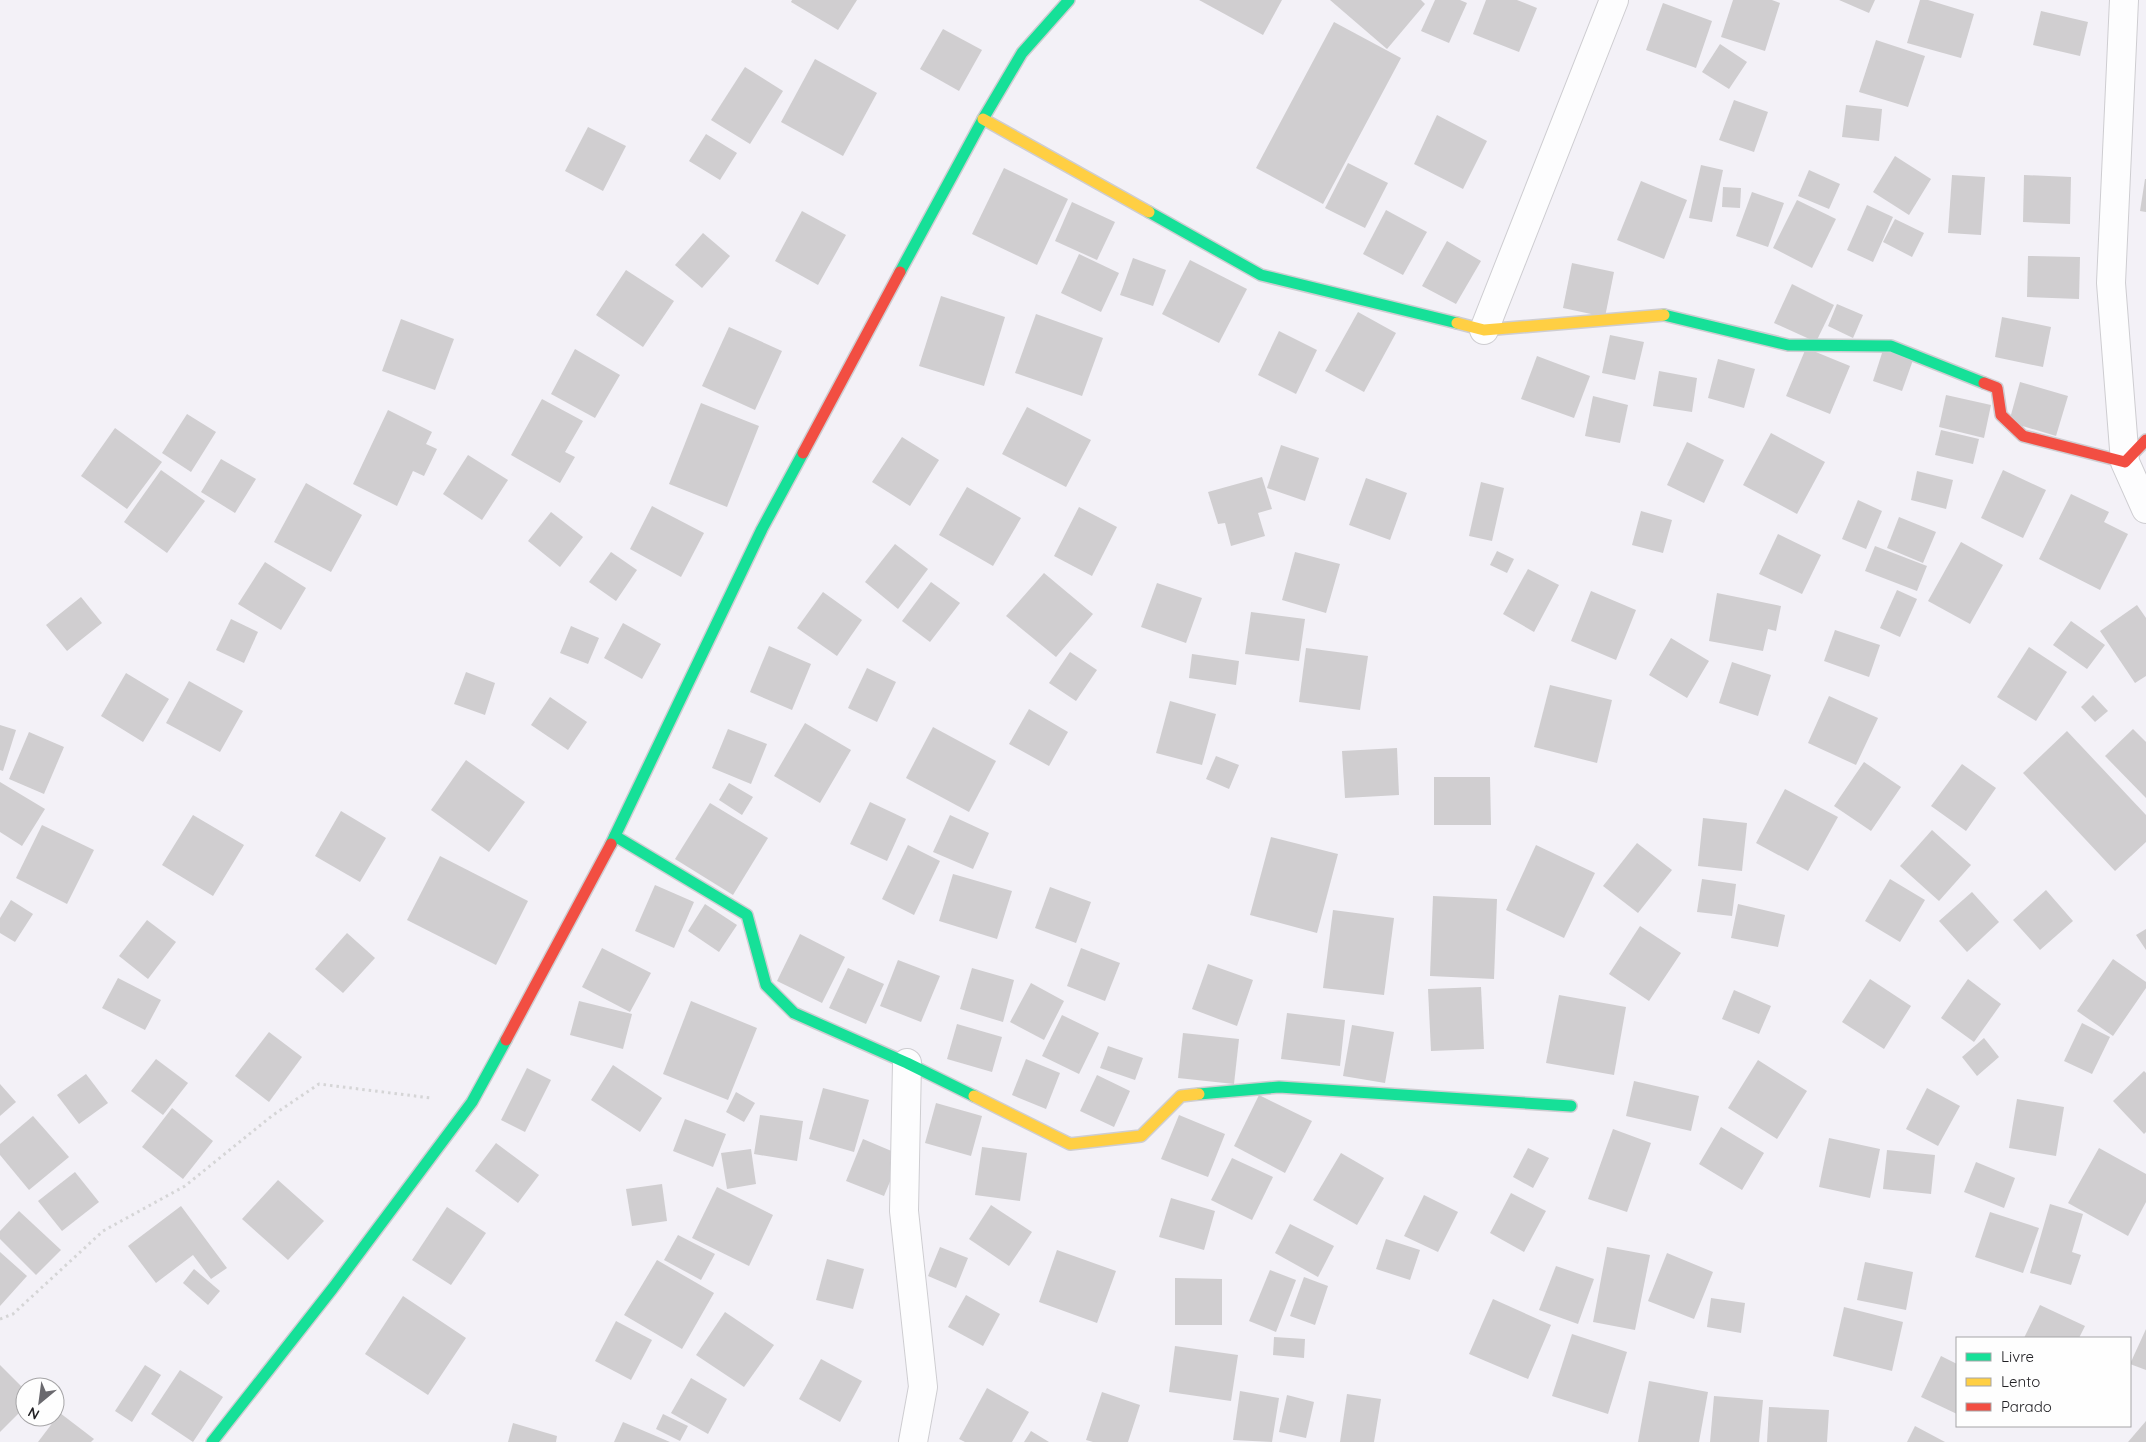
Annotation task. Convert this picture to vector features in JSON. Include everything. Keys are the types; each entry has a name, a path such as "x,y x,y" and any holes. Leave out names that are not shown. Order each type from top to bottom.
{"street":[{"path":"212,1442 334,1288 472,1102 615,836 762,529 983,119 1022,53 1069,0"},
{"path":"1484,330 1614,0"},
{"path":"2124,0 2111,283 2126,462 2146,509"},
{"path":"983,119 1261,275 1484,330 1663,315 1788,345 1891,346 1997,388 2000,415 2023,436 2126,462"},
{"path":"2126,462 2146,440"},
{"path":"615,836 747,915 766,985 794,1013 907,1063 1070,1144 1141,1136 1181,1096 1280,1088 1571,1106"},
{"path":"907,1063 904,1212 923,1387 913,1442"}],"path":[{"path":"0,1319 13,1314 103,1231 186,1186 273,1115 319,1084 472,1102"}],"building":[{"path":"792,0 857,0 838,30 791,2"},
{"path":"1199,0 1282,0 1263,35"},
{"path":"1330,0 1421,0 1425,4 1387,49"},
{"path":"1435,0 1460,0 1467,3 1449,43 1421,31"},
{"path":"1486,0 1517,0 1537,8 1519,52 1473,34"},
{"path":"1733,0 1772,0 1780,3 1765,51 1721,37"},
{"path":"1839,0 1875,0 1869,13"},
{"path":"1920,0 1928,0 1974,14 1961,58 1907,43"},
{"path":"1663,3 1712,21 1696,68 1646,50"},
{"path":"2041,11 2088,22 2080,56 2033,45"},
{"path":"1334,22 1401,58 1323,204 1256,168"},
{"path":"943,29 982,50 959,91 920,69"},
{"path":"1876,40 1925,56 1908,107 1859,92"},
{"path":"1720,44 1747,62 1729,89 1702,72"},
{"path":"815,59 877,93 843,156 781,122"},
{"path":"745,67 783,91 750,144 711,120"},
{"path":"1734,100 1768,112 1754,152 1719,140"},
{"path":"1846,105 1882,109 1879,141 1842,137"},
{"path":"1437,115 1487,141 1463,189 1414,164"},
{"path":"588,127 626,146 603,191 565,171"},
{"path":"706,134 737,153 720,180 689,161"},
{"path":"1895,156 1931,179 1909,215 1873,192"},
{"path":"1348,163 1388,183 1365,228 1325,208"},
{"path":"1701,165 1723,170 1712,222 1689,218"},
{"path":"1004,168 1068,199 1037,265 972,234"},
{"path":"1809,170 1840,184 1829,209 1798,196"},
{"path":"1952,175 1985,177 1981,235 1948,233"},
{"path":"2024,175 2071,177 2070,224 2023,222"},
{"path":"2146,179 2146,212 2140,211"},
{"path":"1641,181 1687,200 1664,259 1617,240"},
{"path":"1723,187 1741,188 1740,208 1722,207"},
{"path":"1752,192 1784,203 1768,247 1736,236"},
{"path":"1797,200 1836,219 1812,268 1773,248"},
{"path":"1072,202 1115,222 1097,260 1055,241"},
{"path":"1867,205 1893,217 1873,262 1847,250"},
{"path":"1386,210 1427,232 1403,275 1363,254"},
{"path":"802,211 846,235 818,285 775,261"},
{"path":"1895,219 1924,233 1912,257 1883,242"},
{"path":"703,233 730,256 702,288 675,265"},
{"path":"1447,241 1481,261 1456,304 1422,286"},
{"path":"1079,254 1119,273 1101,312 1061,293"},
{"path":"2028,256 2080,257 2079,299 2027,297"},
{"path":"1133,258 1166,270 1153,306 1120,295"},
{"path":"1190,260 1247,289 1219,343 1162,314"},
{"path":"1572,263 1614,272 1605,317 1563,308"},
{"path":"626,270 674,301 643,347 596,315"},
{"path":"1792,284 1834,305 1816,342 1774,323"},
{"path":"941,296 1005,317 984,386 919,366"},
{"path":"1837,304 1863,315 1853,338 1828,326"},
{"path":"1358,312 1396,333 1364,392 1325,371"},
{"path":"1036,314 1103,338 1082,396 1015,373"},
{"path":"2002,317 2051,327 2043,367 1995,357"},
{"path":"401,319 454,339 435,390 382,371"},
{"path":"729,327 782,351 755,410 702,386"},
{"path":"1279,331 1317,350 1296,394 1258,375"},
{"path":"1610,335 1644,342 1635,380 1602,373"},
{"path":"1806,348 1850,366 1830,414 1786,396"},
{"path":"575,349 620,375 595,418 551,394"},
{"path":"1883,350 1913,360 1902,391 1873,381"},
{"path":"1537,356 1590,376 1574,418 1521,399"},
{"path":"1718,359 1755,369 1744,408 1708,398"},
{"path":"1659,371 1697,378 1692,412 1653,406"},
{"path":"2020,382 2068,396 2056,436 2009,422"},
{"path":"1946,395 1991,405 1984,438 1939,427"},
{"path":"1593,396 1628,405 1620,443 1585,436"},
{"path":"542,399 583,421 565,452 575,457 560,483 511,455"},
{"path":"701,403 759,426 727,507 669,484"},
{"path":"1027,407 1091,440 1066,487 1002,454"},
{"path":"388,410 432,432 426,444 437,449 424,476 413,471 397,506 353,484"},
{"path":"187,414 216,432 191,472 162,453"},
{"path":"115,428 162,462 127,509 81,476"},
{"path":"1941,430 1979,439 1973,464 1935,455"},
{"path":"1771,433 1825,462 1797,514 1743,485"},
{"path":"902,437 939,460 910,506 872,482"},
{"path":"1687,442 1724,460 1704,503 1667,485"},
{"path":"1281,445 1319,458 1305,501 1267,488"},
{"path":"468,455 508,480 482,520 443,494"},
{"path":"221,459 256,479 235,513 201,492"},
{"path":"161,470 205,501 167,553 124,522"},
{"path":"2003,470 2046,490 2023,538 1981,518"},
{"path":"1917,471 1953,480 1946,509 1911,500"},
{"path":"1262,477 1272,509 1258,513 1265,536 1231,546 1225,523 1218,524 1208,492"},
{"path":"1366,478 1407,493 1390,540 1349,525"},
{"path":"1481,482 1504,488 1492,541 1469,536"},
{"path":"306,483 362,515 331,572 274,542"},
{"path":"967,487 1021,518 993,566 939,535"},
{"path":"2071,494 2109,512 2104,522 2128,534 2100,590 2039,559"},
{"path":"1858,500 1882,511 1866,549 1842,539"},
{"path":"652,506 704,533 681,577 630,549"},
{"path":"1079,507 1117,527 1092,576 1054,556"},
{"path":"1641,511 1672,520 1663,553 1632,545"},
{"path":"551,512 583,537 560,567 528,541"},
{"path":"1899,517 1936,532 1923,563 1887,548"},
{"path":"1778,534 1821,555 1802,594 1759,574"},
{"path":"1961,542 2003,565 1970,624 1928,601"},
{"path":"895,544 928,569 898,609 865,582"},
{"path":"1875,546 1927,566 1917,591 1865,571"},
{"path":"1497,551 1514,559 1507,573 1490,565"},
{"path":"611,552 637,570 616,601 589,582"},
{"path":"1295,552 1340,564 1326,613 1282,600"},
{"path":"265,562 306,588 281,630 238,604"},
{"path":"1528,569 1559,585 1534,632 1503,614"},
{"path":"1044,573 1093,614 1056,657 1006,616"},
{"path":"931,582 960,603 930,642 902,621"},
{"path":"1157,583 1202,598 1186,643 1141,627"},
{"path":"1897,590 1917,599 1900,637 1880,628"},
{"path":"1591,591 1636,610 1616,660 1571,641"},
{"path":"823,592 862,620 837,656 797,628"},
{"path":"1717,593 1781,606 1776,631 1768,629 1763,651 1709,641"},
{"path":"81,597 102,623 67,651 46,625"},
{"path":"2137,605 2146,618 2146,676 2135,683 2100,631"},
{"path":"1251,612 1305,619 1299,661 1245,654"},
{"path":"231,619 258,632 244,663 216,650"},
{"path":"2071,621 2105,645 2087,669 2053,645"},
{"path":"623,623 661,644 642,679 604,658"},
{"path":"571,626 599,638 588,664 560,653"},
{"path":"1835,630 1880,645 1869,677 1824,661"},
{"path":"1671,638 1709,661 1687,698 1649,675"},
{"path":"769,646 811,664 792,710 750,692"},
{"path":"2029,647 2067,672 2036,721 1997,697"},
{"path":"1306,648 1368,656 1360,710 1299,702"},
{"path":"1070,652 1097,670 1076,701 1049,683"},
{"path":"1192,654 1239,661 1236,685 1189,678"},
{"path":"1732,662 1771,675 1758,716 1719,703"},
{"path":"867,668 896,682 877,722 848,708"},
{"path":"466,672 495,683 485,715 454,704"},
{"path":"126,673 169,699 143,742 101,716"},
{"path":"189,681 243,711 220,752 166,723"},
{"path":"1550,685 1612,700 1597,763 1534,747"},
{"path":"2093,695 2108,711 2095,722 2081,707"},
{"path":"1829,696 1878,718 1856,765 1808,743"},
{"path":"550,697 587,722 568,750 531,725"},
{"path":"1170,701 1216,714 1202,765 1156,753"},
{"path":"1029,709 1068,732 1049,766 1009,744"},
{"path":"805,723 851,750 820,803 774,776"},
{"path":"0,725 16,730 3,771 0,770"},
{"path":"933,727 996,761 969,812 906,778"},
{"path":"728,729 767,744 751,784 712,768"},
{"path":"2133,729 2146,742 2146,798 2105,756"},
{"path":"2067,731 2146,815 2146,842 2115,871 2023,773"},
{"path":"29,732 64,747 44,794 9,779"},
{"path":"1397,748 1399,795 1345,798 1342,751"},
{"path":"1216,756 1239,765 1229,789 1206,779"},
{"path":"466,760 525,802 489,852 431,810"},
{"path":"1864,762 1901,787 1871,831 1834,806"},
{"path":"1962,764 1996,788 1966,831 1931,806"},
{"path":"1434,777 1490,777 1491,825 1434,825"},
{"path":"0,782 45,809 22,846 0,832"},
{"path":"729,783 753,797 742,815 719,800"},
{"path":"1785,789 1838,817 1808,871 1756,843"},
{"path":"870,802 906,819 887,861 850,844"},
{"path":"710,803 768,838 733,895 675,859"},
{"path":"341,811 386,838 360,882 315,856"},
{"path":"193,815 244,845 213,896 162,865"},
{"path":"950,815 989,833 973,869 933,852"},
{"path":"1703,818 1747,823 1742,871 1698,866"},
{"path":"42,825 94,850 67,904 16,878"},
{"path":"1932,830 1971,865 1939,901 1900,866"},
{"path":"1271,837 1338,854 1317,933 1250,915"},
{"path":"1637,843 1672,870 1638,913 1603,886"},
{"path":"908,845 940,861 914,915 882,899"},
{"path":"1536,845 1595,873 1564,938 1506,910"},
{"path":"440,856 528,901 496,965 407,920"},
{"path":"953,874 1012,891 997,939 939,921"},
{"path":"1702,879 1736,884 1732,916 1697,912"},
{"path":"1890,879 1925,900 1900,942 1865,921"},
{"path":"655,885 694,902 674,948 635,931"},
{"path":"1050,887 1091,902 1076,943 1035,928"},
{"path":"2046,890 2073,921 2040,950 2013,920"},
{"path":"1972,892 1999,922 1967,952 1939,921"},
{"path":"1433,896 1497,899 1494,979 1430,976"},
{"path":"11,900 33,914 15,942 0,933 0,918"},
{"path":"705,904 737,925 719,952 688,931"},
{"path":"1738,904 1785,915 1778,947 1731,938"},
{"path":"1333,910 1394,918 1384,995 1323,988"},
{"path":"147,920 176,942 148,979 119,956"},
{"path":"1640,926 1681,953 1649,1001 1609,974"},
{"path":"2146,929 2146,950 2136,935"},
{"path":"347,933 375,958 343,993 315,969"},
{"path":"800,934 845,957 822,1003 777,981"},
{"path":"602,948 651,973 630,1012 582,987"},
{"path":"1081,948 1120,963 1105,1001 1067,986"},
{"path":"2113,959 2146,982 2146,988 2113,1036 2077,1011"},
{"path":"898,960 940,976 921,1022 880,1006"},
{"path":"1208,964 1253,980 1237,1026 1192,1009"},
{"path":"848,968 884,984 866,1024 829,1008"},
{"path":"972,968 1014,980 1003,1022 960,1009"},
{"path":"118,978 161,1000 145,1030 102,1008"},
{"path":"1870,979 1911,1006 1884,1049 1842,1022"},
{"path":"1968,979 2001,1004 1974,1042 1941,1018"},
{"path":"1031,983 1064,1001 1044,1040 1010,1022"},
{"path":"1481,987 1484,1049 1431,1051 1428,989"},
{"path":"1734,990 1771,1006 1759,1034 1722,1019"},
{"path":"1559,995 1626,1007 1614,1075 1546,1063"},
{"path":"579,1001 632,1014 623,1049 570,1035"},
{"path":"691,1001 757,1028 728,1100 663,1074"},
{"path":"1287,1013 1345,1020 1340,1066 1281,1059"},
{"path":"1062,1015 1099,1033 1079,1074 1042,1056"},
{"path":"2082,1023 2110,1037 2092,1074 2064,1061"},
{"path":"957,1024 1002,1037 992,1072 947,1059"},
{"path":"1352,1025 1394,1032 1385,1083 1343,1076"},
{"path":"269,1032 302,1057 269,1102 235,1076"},
{"path":"1183,1033 1239,1039 1234,1084 1178,1078"},
{"path":"1984,1038 1999,1057 1977,1076 1962,1057"},
{"path":"1108,1046 1143,1058 1135,1080 1100,1068"},
{"path":"156,1059 188,1083 163,1115 131,1091"},
{"path":"1026,1059 1060,1073 1046,1109 1012,1095"},
{"path":"1758,1060 1807,1091 1777,1139 1728,1108"},
{"path":"613,1065 662,1098 640,1132 591,1100"},
{"path":"527,1068 551,1080 525,1132 501,1120"},
{"path":"2144,1071 2146,1073 2146,1132 2144,1134 2113,1101"},
{"path":"86,1074 108,1103 79,1124 57,1095"},
{"path":"1097,1075 1130,1091 1114,1127 1080,1111"},
{"path":"1634,1081 1699,1096 1691,1131 1626,1116"},
{"path":"0,1084 16,1102 0,1116"},
{"path":"823,1088 869,1100 854,1152 809,1139"},
{"path":"1927,1088 1960,1106 1938,1146 1906,1129"},
{"path":"736,1092 755,1103 744,1122 726,1112"},
{"path":"1259,1095 1312,1121 1285,1173 1234,1146"},
{"path":"2017,1099 2064,1107 2056,1156 2009,1148"},
{"path":"936,1103 982,1116 971,1156 925,1143"},
{"path":"172,1108 213,1141 183,1179 142,1147"},
{"path":"760,1115 803,1121 797,1161 754,1154"},
{"path":"1179,1115 1225,1134 1208,1177 1161,1159"},
{"path":"33,1116 69,1157 29,1190 0,1155 0,1144"},
{"path":"685,1119 726,1134 713,1167 673,1151"},
{"path":"1721,1127 1764,1153 1742,1190 1699,1164"},
{"path":"1613,1129 1651,1143 1627,1212 1588,1199"},
{"path":"1829,1138 1880,1149 1870,1198 1819,1187"},
{"path":"863,1139 901,1155 884,1196 846,1181"},
{"path":"496,1143 539,1175 518,1203 475,1171"},
{"path":"982,1147 1027,1153 1020,1201 975,1195"},
{"path":"1528,1148 1549,1158 1533,1188 1513,1177"},
{"path":"2099,1148 2146,1174 2146,1202 2128,1236 2068,1203"},
{"path":"751,1149 756,1184 727,1189 721,1153"},
{"path":"1887,1150 1935,1155 1931,1194 1883,1189"},
{"path":"1341,1153 1384,1178 1357,1225 1313,1200"},
{"path":"1232,1158 1273,1177 1252,1220 1211,1200"},
{"path":"1976,1162 2015,1178 2004,1208 1964,1192"},
{"path":"75,1172 99,1202 62,1231 38,1201"},
{"path":"278,1180 324,1221 288,1260 242,1219"},
{"path":"662,1184 667,1221 632,1226 626,1189"},
{"path":"717,1187 773,1215 749,1266 692,1238"},
{"path":"1511,1193 1546,1211 1524,1252 1490,1233"},
{"path":"1424,1195 1458,1212 1438,1252 1404,1236"},
{"path":"1171,1198 1215,1211 1204,1250 1159,1237"},
{"path":"2050,1204 2083,1214 2072,1252 2081,1255 2071,1285 2030,1273"},
{"path":"991,1205 1032,1232 1009,1266 969,1239"},
{"path":"181,1206 227,1268 211,1279 193,1255 156,1283 128,1246"},
{"path":"447,1207 486,1233 451,1285 412,1260"},
{"path":"19,1211 61,1250 36,1275 0,1239 0,1231"},
{"path":"1990,1212 2039,1228 2023,1273 1975,1257"},
{"path":"1290,1224 1334,1246 1318,1277 1275,1253"},
{"path":"678,1235 715,1254 701,1280 664,1260"},
{"path":"1386,1239 1420,1250 1410,1280 1376,1269"},
{"path":"940,1247 968,1258 956,1288 928,1276"},
{"path":"1607,1247 1650,1255 1635,1330 1593,1322"},
{"path":"1057,1250 1116,1271 1097,1323 1039,1302"},
{"path":"0,1252 27,1276 0,1306"},
{"path":"1667,1253 1713,1272 1694,1319 1648,1301"},
{"path":"827,1259 864,1269 853,1309 816,1300"},
{"path":"657,1260 714,1293 682,1349 624,1315"},
{"path":"1865,1262 1913,1272 1906,1310 1857,1300"},
{"path":"1556,1266 1594,1279 1578,1324 1539,1310"},
{"path":"194,1269 220,1291 208,1305 183,1283"},
{"path":"1270,1270 1296,1280 1276,1332 1249,1321"},
{"path":"1304,1277 1328,1286 1315,1325 1290,1316"},
{"path":"1175,1278 1222,1279 1222,1325 1175,1325"},
{"path":"966,1295 1000,1314 983,1346 948,1327"},
{"path":"403,1296 466,1338 428,1395 365,1354"},
{"path":"1711,1298 1745,1303 1741,1333 1707,1327"},
{"path":"1493,1299 1551,1325 1528,1379 1469,1354"},
{"path":"2040,1305 2085,1326 2080,1337 2024,1337"},
{"path":"1844,1307 1903,1322 1892,1371 1833,1356"},
{"path":"725,1312 774,1345 744,1387 696,1355"},
{"path":"616,1321 652,1340 631,1380 595,1361"},
{"path":"2146,1329 2146,1370 2131,1364"},
{"path":"1572,1334 1627,1352 1608,1414 1552,1396"},
{"path":"1274,1337 1305,1339 1304,1358 1273,1355"},
{"path":"1175,1346 1238,1355 1231,1401 1169,1392"},
{"path":"1941,1356 1956,1364 1956,1414 1921,1397"},
{"path":"821,1359 862,1381 840,1422 799,1399"},
{"path":"0,1365 15,1380 15,1417 0,1432"},
{"path":"145,1365 161,1375 132,1422 115,1411"},
{"path":"180,1370 223,1397 193,1442 151,1414"},
{"path":"691,1378 727,1399 708,1434 671,1413"},
{"path":"1649,1381 1708,1392 1699,1442 1638,1442"},
{"path":"987,1388 1029,1412 1012,1442 965,1442 959,1439"},
{"path":"1240,1391 1279,1398 1272,1442 1233,1440"},
{"path":"1102,1392 1140,1405 1128,1442 1093,1442 1086,1440"},
{"path":"1347,1394 1381,1399 1374,1442 1340,1442"},
{"path":"1287,1395 1314,1402 1306,1438 1279,1432"},
{"path":"1714,1396 1763,1400 1759,1442 1710,1442"},
{"path":"1769,1407 1829,1410 1827,1442 1767,1442"},
{"path":"663,1414 688,1426 680,1441 656,1429"},
{"path":"65,1417 94,1439 91,1442 38,1442 49,1427 65,1427"},
{"path":"2146,1421 2146,1442 2128,1442"},
{"path":"623,1422 670,1442 614,1442"},
{"path":"513,1423 557,1436 556,1442 508,1442"},
{"path":"1915,1426 1945,1442 1907,1442"},
{"path":"1031,1431 1049,1442 1024,1442"}],"traffic: fast":[{"path":"900,272 983,119 1022,53 1069,0"},
{"path":"1149,212 1261,275 1457,323"},
{"path":"1664,315 1788,345 1891,346 1984,383"},
{"path":"611,844 762,529 803,453"},
{"path":"615,836 747,915 766,985 794,1013 907,1063 974,1096"},
{"path":"212,1442 333,1288 472,1102 506,1040"},
{"path":"1199,1094 1279,1087 1571,1106"}],"traffic: slow":[{"path":"983,119 1149,212"},
{"path":"1457,323 1484,330 1664,315"},
{"path":"974,1096 1070,1144 1141,1136 1181,1096 1199,1094"}],"traffic: jam":[{"path":"803,453 900,272"},
{"path":"1984,383 1997,388 2001,415 2023,436 2125,462 2146,440"},
{"path":"506,1040 611,844"}]}
